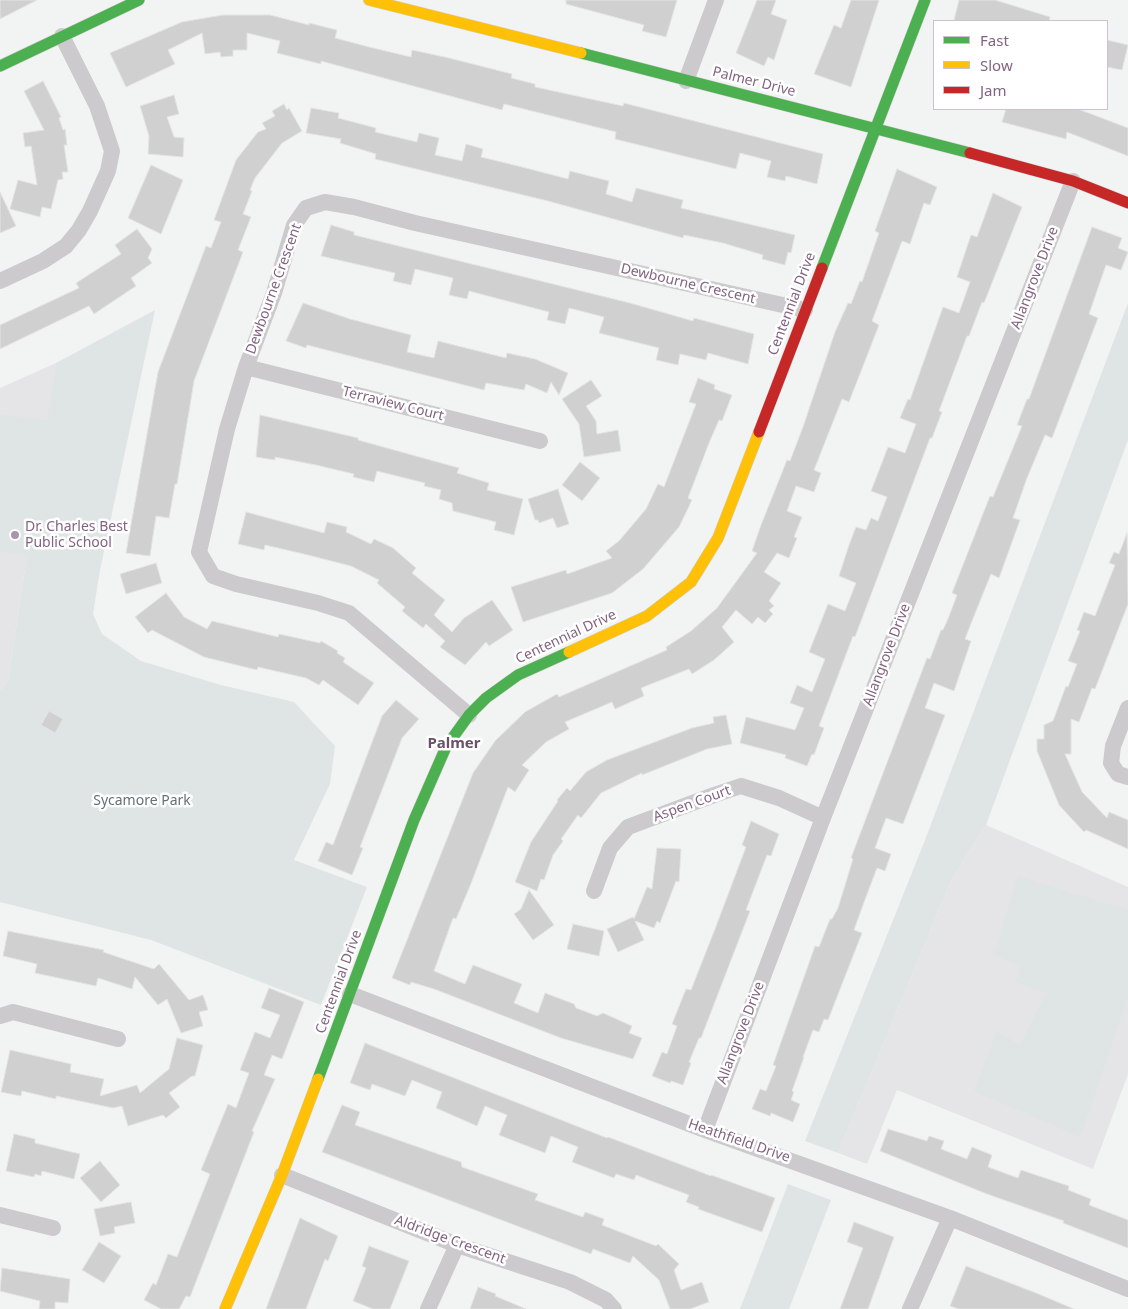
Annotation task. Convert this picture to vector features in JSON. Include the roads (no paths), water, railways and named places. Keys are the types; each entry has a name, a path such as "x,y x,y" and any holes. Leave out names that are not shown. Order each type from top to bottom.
{"street":[{"path":"0,66 139,0"},
{"name":"Palmer Drive","path":"369,0 875,127 1073,181 1128,203"},
{"path":"686,81 716,0"},
{"name":"Centennial Drive","path":"225,1309 282,1175 414,820 446,747 469,715 486,698 518,675 648,616 691,582 718,538 924,0"},
{"path":"0,281 43,261 66,246 79,230 90,211 108,171 112,151 97,106 62,36"},
{"name":"Allangrove Drive","path":"705,1130 823,818 1073,181"},
{"name":"Dewbourne Crescent","path":"469,715 349,613 318,603 236,584 213,576 200,552 227,429 246,366 274,293 294,225 306,208 324,202 805,310"},
{"name":"Terraview Court","path":"246,366 540,441"},
{"path":"1128,708 1113,746 1111,763 1118,774 1128,777"},
{"name":"Aspen Court","path":"594,891 610,848 628,827 741,786 779,798 823,818"},
{"name":"Heathfield Drive","path":"350,994 705,1130 950,1218 1128,1288"},
{"path":"0,1016 13,1012 118,1039"},
{"name":"Aldridge Crescent","path":"282,1175 457,1245 570,1282 606,1300 614,1309"},
{"path":"0,1215 53,1228"},
{"path":"910,1309 950,1218"},
{"path":"428,1309 457,1245"}],"place":[{"name":"Dr. Charles Best Public School","path":"15,535"}],"district":[{"name":"Palmer","path":"454,744"}],"park label":[{"name":"Sycamore Park","path":"142,801"}]}
